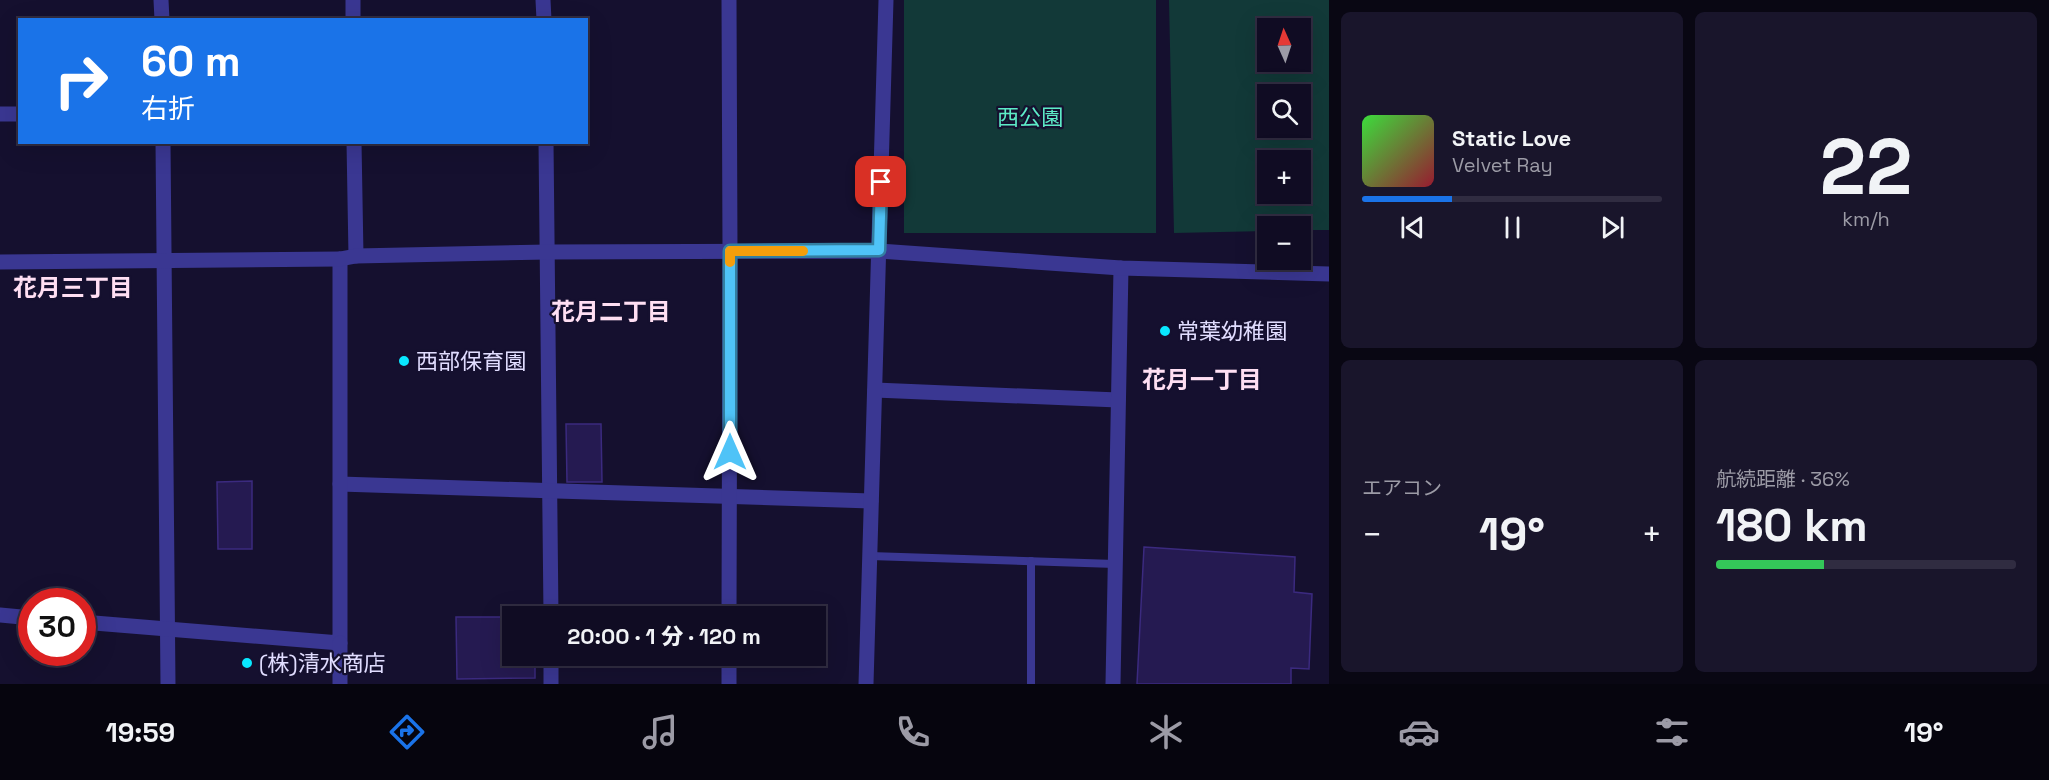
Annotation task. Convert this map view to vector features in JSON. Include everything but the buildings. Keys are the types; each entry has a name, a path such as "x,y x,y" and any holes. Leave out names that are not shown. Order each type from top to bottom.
{"street":[{"path":"161,0 162,18"},
{"path":"352,0 353,18"},
{"path":"543,0 544,18"},
{"path":"729,0 729,606"},
{"path":"866,684 886,0"},
{"path":"0,114 18,114"},
{"path":"163,144 168,684"},
{"path":"340,684 340,484 354,144"},
{"path":"546,144 551,606"},
{"path":"0,262 548,252 879,250 1121,268 1329,274"},
{"path":"1113,684 1121,268"},
{"path":"875,390 1118,400"},
{"path":"340,484 872,501"},
{"path":"0,615 18,617"},
{"path":"96,623 340,644"},
{"path":"551,666 551,684"},
{"path":"729,666 729,684"}],"lane":[{"path":"870,556 1115,564"},
{"path":"1031,561 1031,684"}],"green space":[{"name":"西公園","path":"904,0 1156,0 1156,233 904,233"},
{"path":"1169,0 1329,0 1329,230 1311,230 1311,216 1257,216 1257,231 1174,233"}],"slow traffic":[{"path":"730,262 730,251 803,251"}],"place":[{"name":"常葉幼稚園","path":"1165,331"},
{"name":"西部保育園","path":"404,361"},
{"name":"(株)清水商店","path":"247,663"}],"district":[{"name":"花月三丁目","path":"73,288"},
{"name":"花月二丁目","path":"611,312"},
{"name":"花月一丁目","path":"1202,380"}],"route":[{"path":"730,452 730,251 879,250 881,182"}]}
